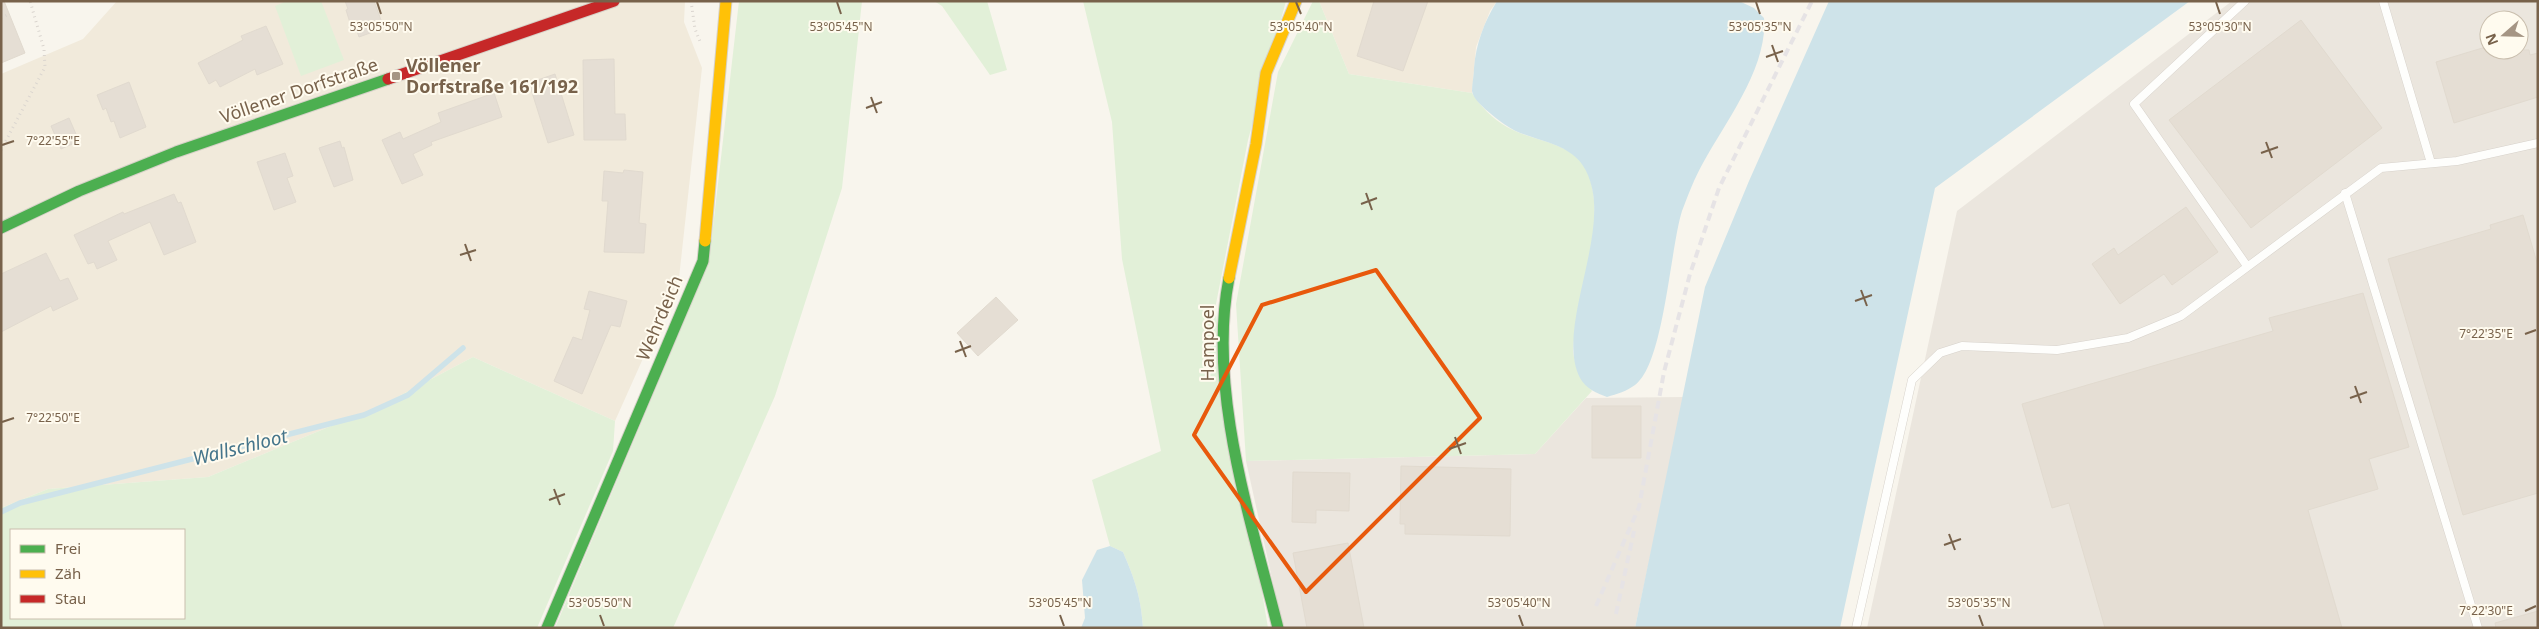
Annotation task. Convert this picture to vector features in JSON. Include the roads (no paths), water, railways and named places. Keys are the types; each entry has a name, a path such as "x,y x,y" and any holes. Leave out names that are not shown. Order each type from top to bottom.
{"street":[{"name":"Völlener Dorfstraße","path":"1,228 79,191 176,152 614,1"},
{"name":"Wehrdeich","path":"547,628 704,261 726,1"},
{"name":"Hampoel","path":"1278,628 1236,462 1224,371 1223,308 1256,144 1266,73 1296,1"}],"lane":[{"path":"2245,1 2134,104 2247,266"},
{"path":"2383,1 2431,163"},
{"path":"1856,628 1912,380 1940,353 1962,346 2057,350 2128,338 2181,316 2345,192 2381,168 2458,161 2538,143"},
{"path":"2345,192 2478,628"}],"waterway":[{"name":"Wallschloot","path":"1,512 20,503 364,415 408,395 463,348"}],"railway":[{"path":"1596,606 1639,507 1664,372 1690,274 1719,188 1812,1"},
{"path":"1616,614 1634,531"}],"place":[{"name":"Völlener Dorfstraße 161/192","path":"396,76"}]}
